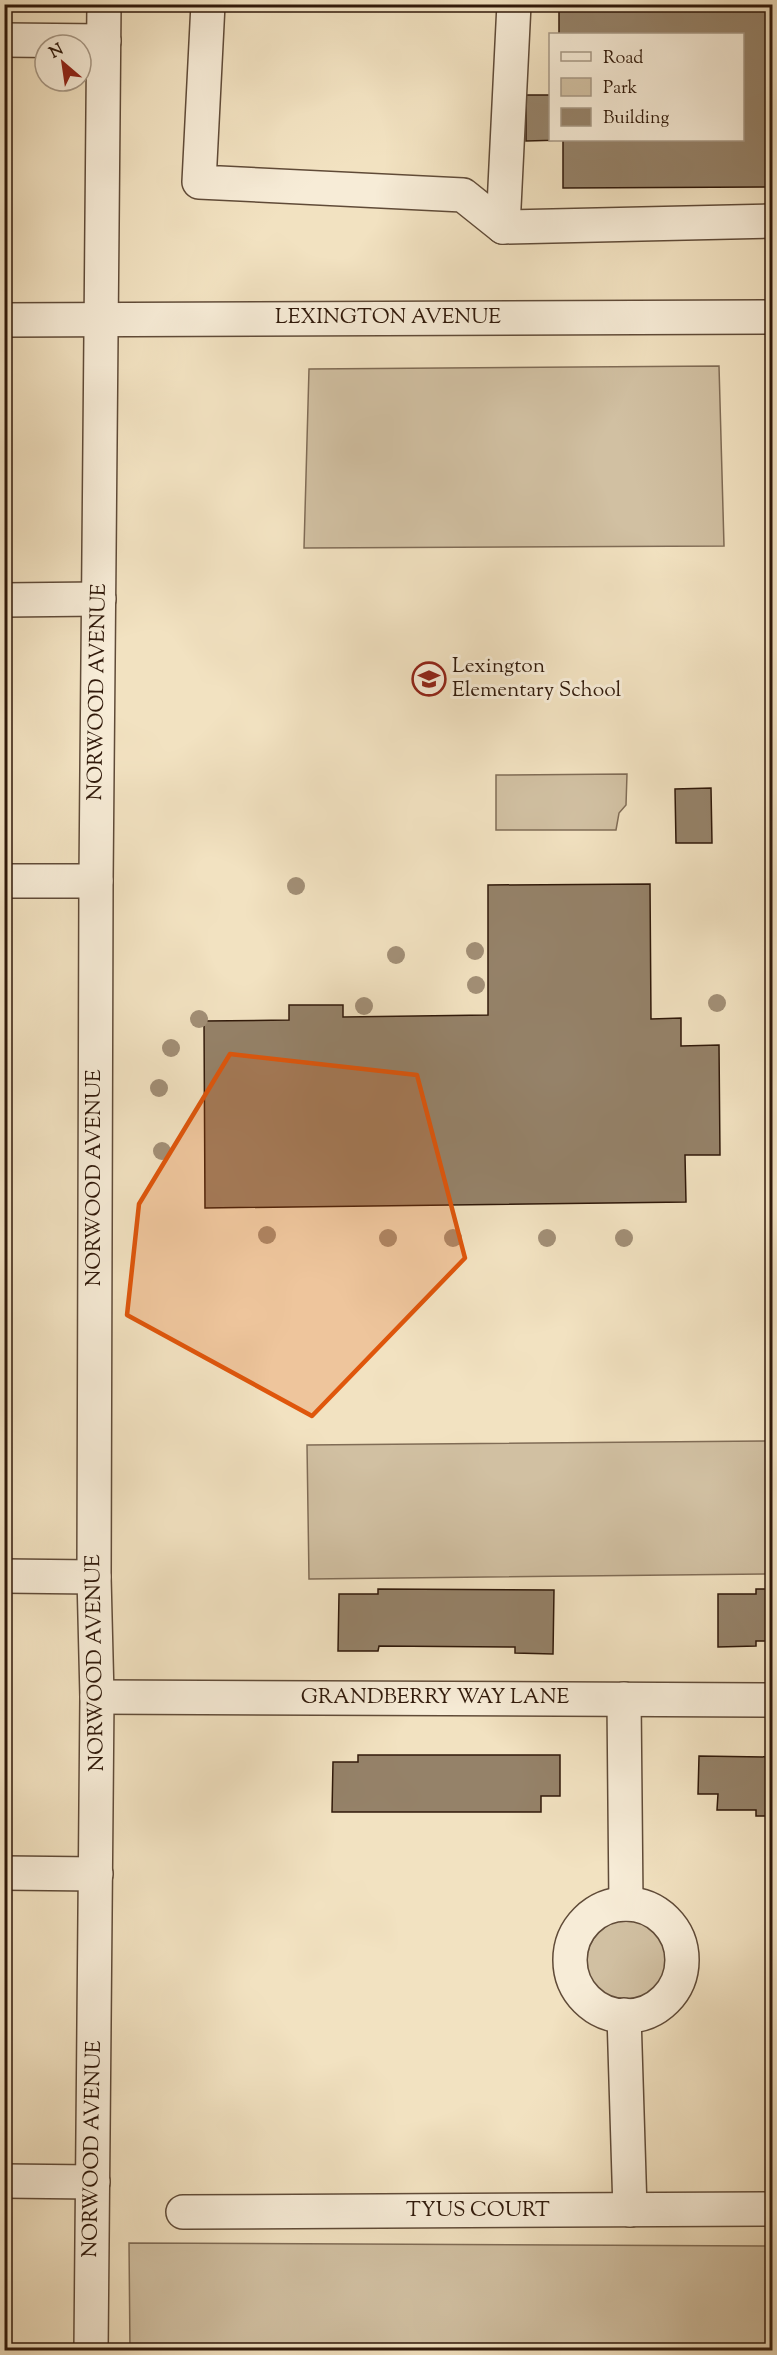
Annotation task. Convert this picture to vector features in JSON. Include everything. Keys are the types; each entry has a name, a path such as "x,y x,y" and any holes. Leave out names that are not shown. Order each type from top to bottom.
{"street":[{"name":"NORWOOD AVENUE","path":"91,2350 97,1697 94,1577 96,881 104,4"},
{"path":"208,4 199,182 463,195 503,227 772,221"},
{"path":"503,227 514,4"},
{"path":"4,40 104,41"},
{"name":"LEXINGTON AVENUE","path":"4,320 772,317"},
{"path":"4,600 99,599"},
{"path":"4,881 96,881"},
{"path":"4,1576 94,1577"},
{"name":"GRANDBERRY WAY LANE","path":"97,1697 772,1700"},
{"path":"624,1700 626,1904"},
{"path":"4,1873 96,1874"},
{"path":"626,1904 644,1906 660,1915 672,1927 680,1944 682,1961 675,1986 658,2006 642,2014 624,2015 605,2012 589,2001 577,1986 571,1968 572,1948 579,1930 592,1915 609,1906 626,1904"},
{"path":"624,2015 630,2210"},
{"path":"4,2181 93,2182"},
{"name":"TYUS COURT","path":"183,2212 772,2209"}],"highlighted area":[{"path":"230,1054 417,1075 465,1258 312,1416 127,1315 139,1204"}],"green space":[{"path":"719,366 724,546 304,548 309,369"},
{"path":"627,774 626,805 619,813 616,830 496,830 496,775"},
{"path":"772,1441 772,1574 309,1579 307,1445"},
{"path":"628,1920 644,1923 657,1932 666,1945 669,1961 666,1977 657,1990 644,1999 628,2002 612,1999 599,1990 590,1977 587,1961 590,1945 599,1932 612,1923"},
{"path":"129,2243 772,2246 772,2350 130,2350"}],"building":[{"path":"559,4 772,4 772,187 563,188 563,141 744,141 744,33 559,33"},
{"path":"526,95 549,95 549,140 526,141"},
{"path":"711,788 712,843 676,843 675,789"},
{"path":"650,884 651,1019 681,1018 681,1046 719,1045 720,1155 685,1155 686,1202 205,1208 204,1021 289,1020 289,1005 343,1005 343,1017 488,1015 488,885"},
{"path":"378,1589 554,1590 553,1654 515,1653 515,1647 379,1646 378,1651 338,1651 339,1594 378,1594"},
{"path":"756,1589 772,1589 772,1641 756,1641 756,1646 718,1647 718,1594 756,1594"},
{"path":"358,1755 560,1755 560,1796 541,1796 541,1812 332,1812 333,1762 358,1762"},
{"path":"699,1756 772,1757 772,1816 756,1816 756,1810 717,1810 718,1794 698,1794"}],"place":[{"name":"Lexington Elementary School","path":"429,679"}]}
